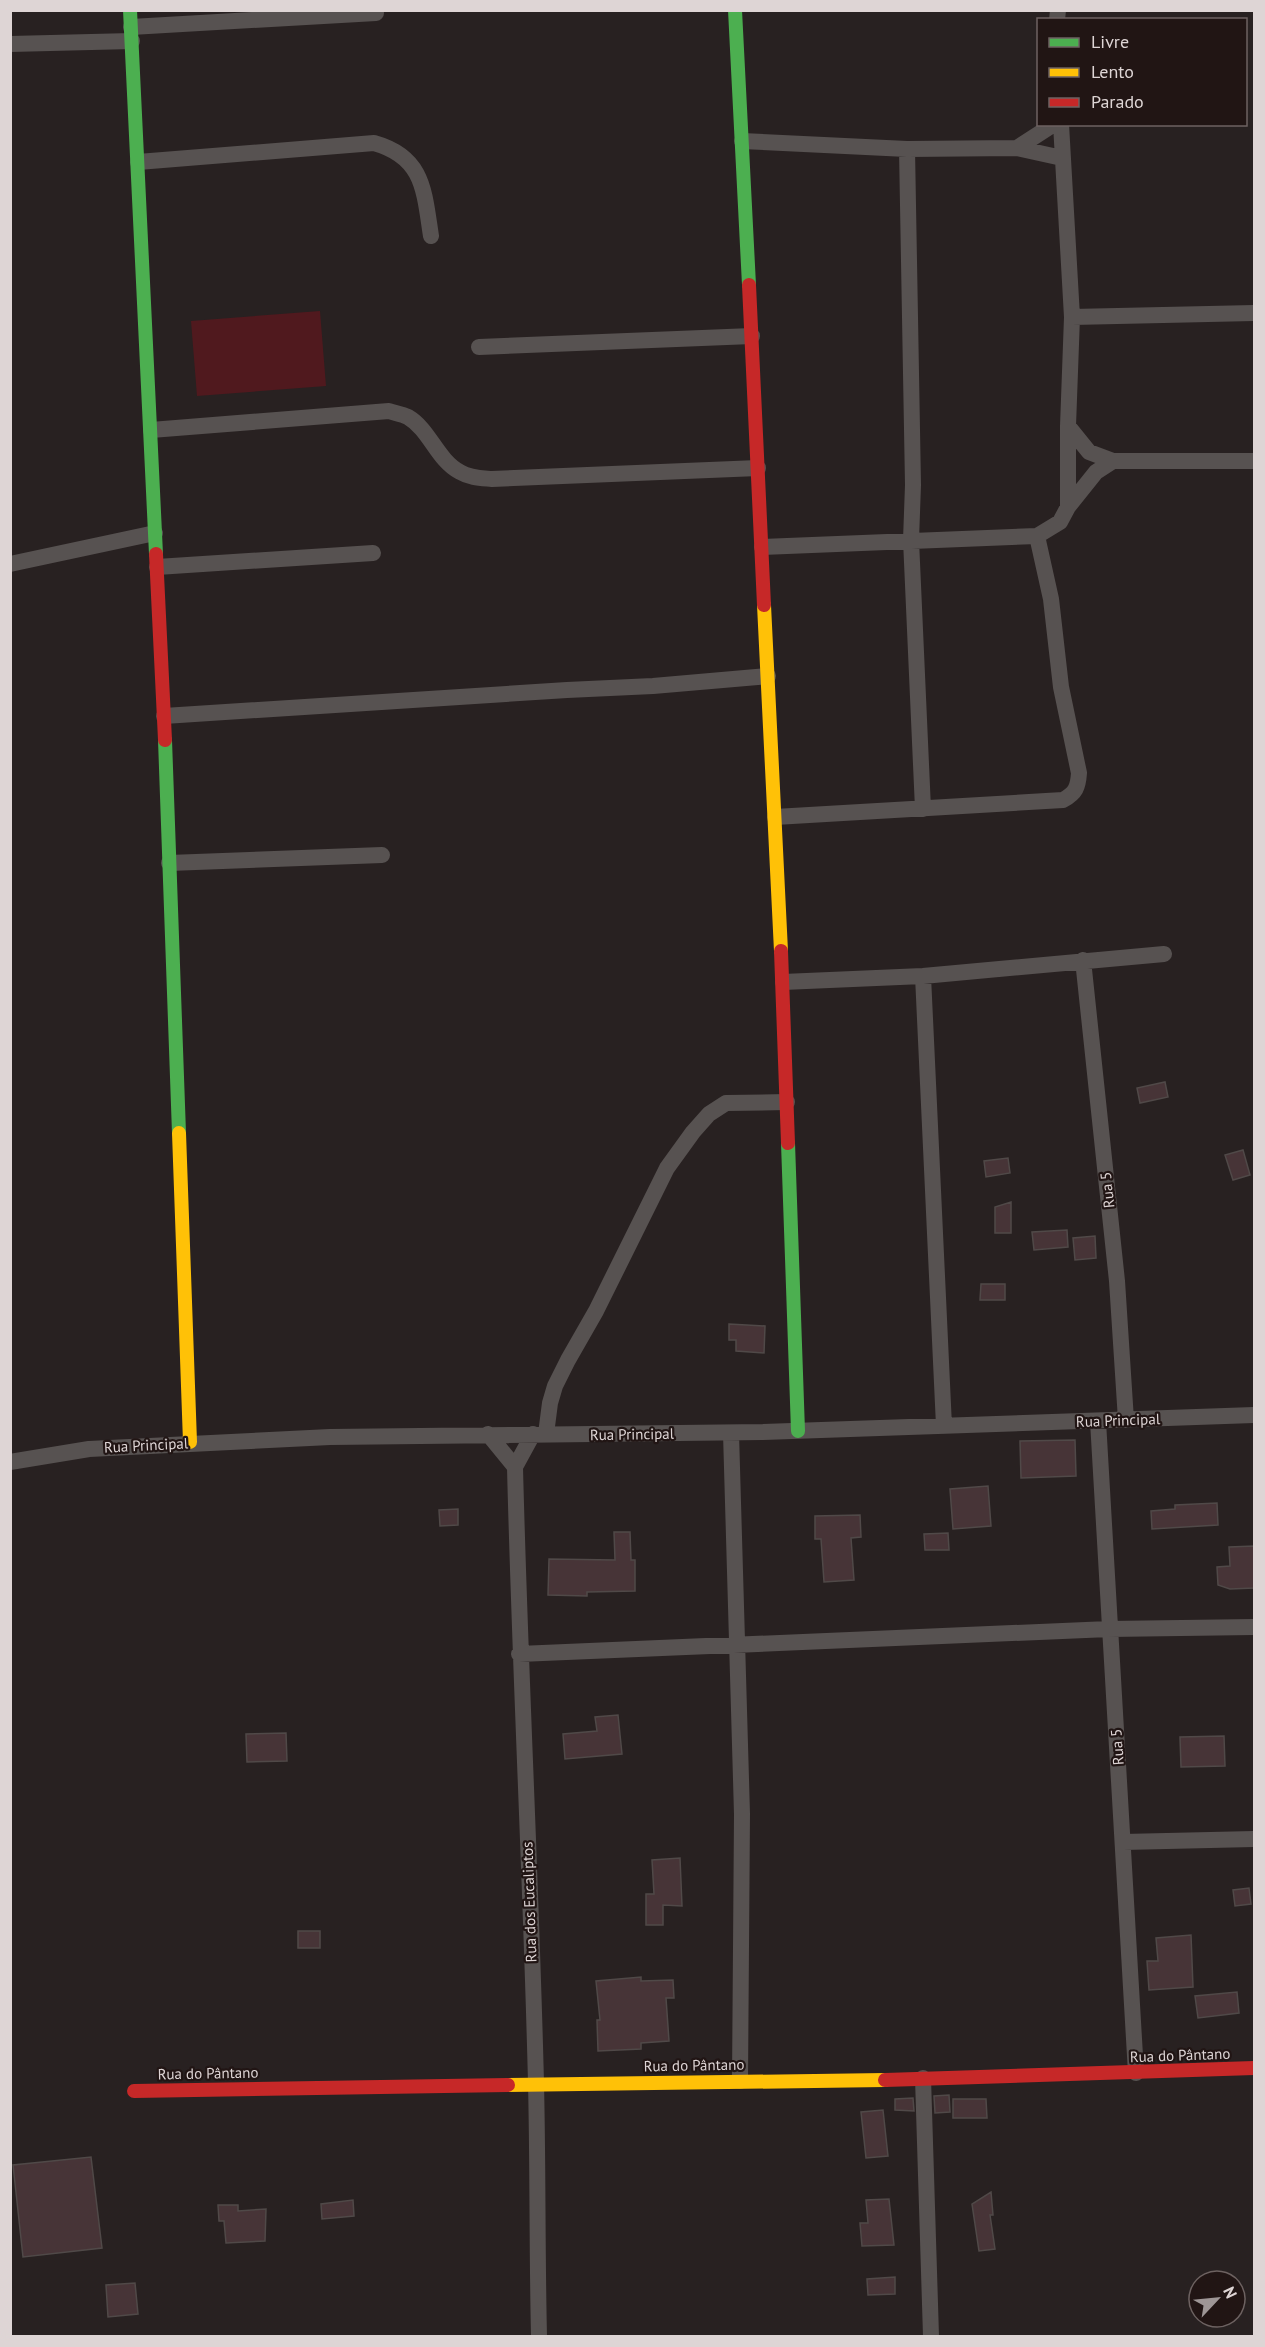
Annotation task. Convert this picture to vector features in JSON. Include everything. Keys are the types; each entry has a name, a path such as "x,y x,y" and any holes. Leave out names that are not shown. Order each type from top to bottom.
{"street":[{"path":"735,10 783,982 798,1431"},
{"path":"10,44 131,26 376,12"},
{"path":"131,26 164,716 190,1443"},
{"path":"1017,148 1051,126"},
{"path":"1061,126 1072,317 1068,507"},
{"path":"742,141 907,149 1017,148 1062,158"},
{"path":"138,162 374,142 392,148 409,162 424,187 431,236"},
{"path":"907,149 914,485 911,540 923,809"},
{"path":"1072,317 1254,313"},
{"path":"479,347 752,336"},
{"path":"150,430 390,411 406,415 417,424 458,472 475,478 758,468"},
{"path":"1068,426 1089,452 1113,461 1254,461"},
{"path":"762,547 1037,536 1060,522 1068,507 1096,472 1113,461"},
{"path":"10,564 155,532"},
{"path":"775,817 1063,800 1072,795 1078,786 1079,772 1061,687 1051,599 1037,536"},
{"path":"157,567 373,553"},
{"path":"164,716 555,690 619,688 768,676"},
{"path":"169,863 382,855"},
{"path":"783,982 923,976 1164,954"},
{"name":"Rua 5","path":"1083,960 1117,1281 1126,1420"},
{"path":"923,976 944,1426"},
{"path":"488,1434 515,1467 539,1434 555,1386 596,1311 667,1168 709,1114 726,1103 787,1102"},
{"name":"Rua Principal","path":"10,1462 89,1449 330,1437 731,1433 1254,1415"},
{"name":"Rua 5","path":"1098,1421 1136,2073"},
{"path":"731,1433 742,1814 740,2081"},
{"name":"Rua dos Eucaliptos","path":"515,1467 519,1654 536,2084 539,2337"},
{"path":"519,1654 1109,1629 1254,1627"},
{"path":"1123,1842 1254,1839"},
{"name":"Rua do Pântano","path":"134,2091 923,2078 1254,2068"},
{"path":"923,2078 931,2337"}],"shaded area":[{"path":"320,311 326,386 197,396 191,321"}],"building":[{"path":"1165,1082 1168,1097 1140,1103 1137,1088"},
{"path":"1243,1150 1250,1175 1233,1180 1225,1155"},
{"path":"1008,1158 1010,1173 986,1177 984,1161"},
{"path":"1011,1202 1011,1233 995,1233 995,1207"},
{"path":"1067,1230 1068,1247 1034,1250 1032,1232"},
{"path":"1095,1236 1096,1258 1075,1260 1073,1238"},
{"path":"981,1284 1005,1284 1005,1300 980,1300"},
{"path":"729,1324 765,1326 764,1353 736,1351 736,1340 729,1340"},
{"path":"1075,1440 1076,1476 1021,1478 1020,1441"},
{"path":"988,1486 991,1526 953,1529 950,1489"},
{"path":"1217,1503 1218,1525 1152,1529 1151,1511 1175,1509 1175,1505"},
{"path":"458,1509 458,1525 440,1526 439,1510"},
{"path":"860,1515 861,1537 851,1538 854,1580 824,1582 821,1539 815,1539 815,1516"},
{"path":"614,1532 630,1532 631,1560 635,1560 635,1591 587,1592 587,1596 548,1595 549,1559 615,1560"},
{"path":"948,1533 949,1550 925,1550 924,1534"},
{"path":"1254,1546 1254,1588 1230,1589 1218,1585 1217,1567 1230,1566 1229,1547"},
{"path":"618,1715 622,1754 565,1759 563,1734 597,1731 595,1717"},
{"path":"286,1733 287,1761 247,1762 246,1734"},
{"path":"1224,1736 1225,1766 1181,1767 1180,1737"},
{"path":"680,1858 682,1906 663,1905 663,1925 646,1925 646,1894 654,1894 652,1860"},
{"path":"1249,1888 1251,1904 1235,1906 1233,1890"},
{"path":"298,1931 320,1931 320,1948 298,1948"},
{"path":"1191,1935 1193,1987 1149,1990 1147,1961 1158,1961 1156,1938"},
{"path":"641,1977 641,1981 673,1980 674,1998 666,1998 669,2041 641,2043 641,2049 598,2051 597,2020 600,2020 596,1981"},
{"path":"1237,1992 1239,2013 1198,2018 1195,1996"},
{"path":"949,2095 950,2112 935,2113 934,2096"},
{"path":"913,2098 914,2111 895,2110 895,2099"},
{"path":"953,2099 986,2099 987,2118 953,2118"},
{"path":"883,2110 888,2156 866,2158 861,2112"},
{"path":"91,2157 102,2248 23,2257 13,2165"},
{"path":"991,2192 993,2215 990,2215 995,2249 979,2251 972,2204"},
{"path":"889,2199 894,2245 862,2246 860,2223 868,2223 866,2200"},
{"path":"353,2200 354,2216 322,2219 321,2204"},
{"path":"218,2205 238,2205 238,2211 266,2209 265,2241 226,2243 224,2221 219,2221"},
{"path":"895,2277 895,2294 868,2295 867,2279"},
{"path":"135,2283 138,2314 108,2317 106,2285"}],"traffic: fast":[{"path":"130,10 156,554"},
{"path":"735,10 749,285"},
{"path":"165,740 179,1133"},
{"path":"788,1143 798,1431"}],"traffic: slow":[{"path":"764,605 781,951"},
{"path":"179,1133 190,1442"},
{"path":"508,2085 885,2080"}],"traffic: jam":[{"path":"749,285 764,605"},
{"path":"156,554 165,740"},
{"path":"781,951 788,1143"},
{"path":"885,2080 1254,2068"},
{"path":"134,2091 508,2085"}]}
